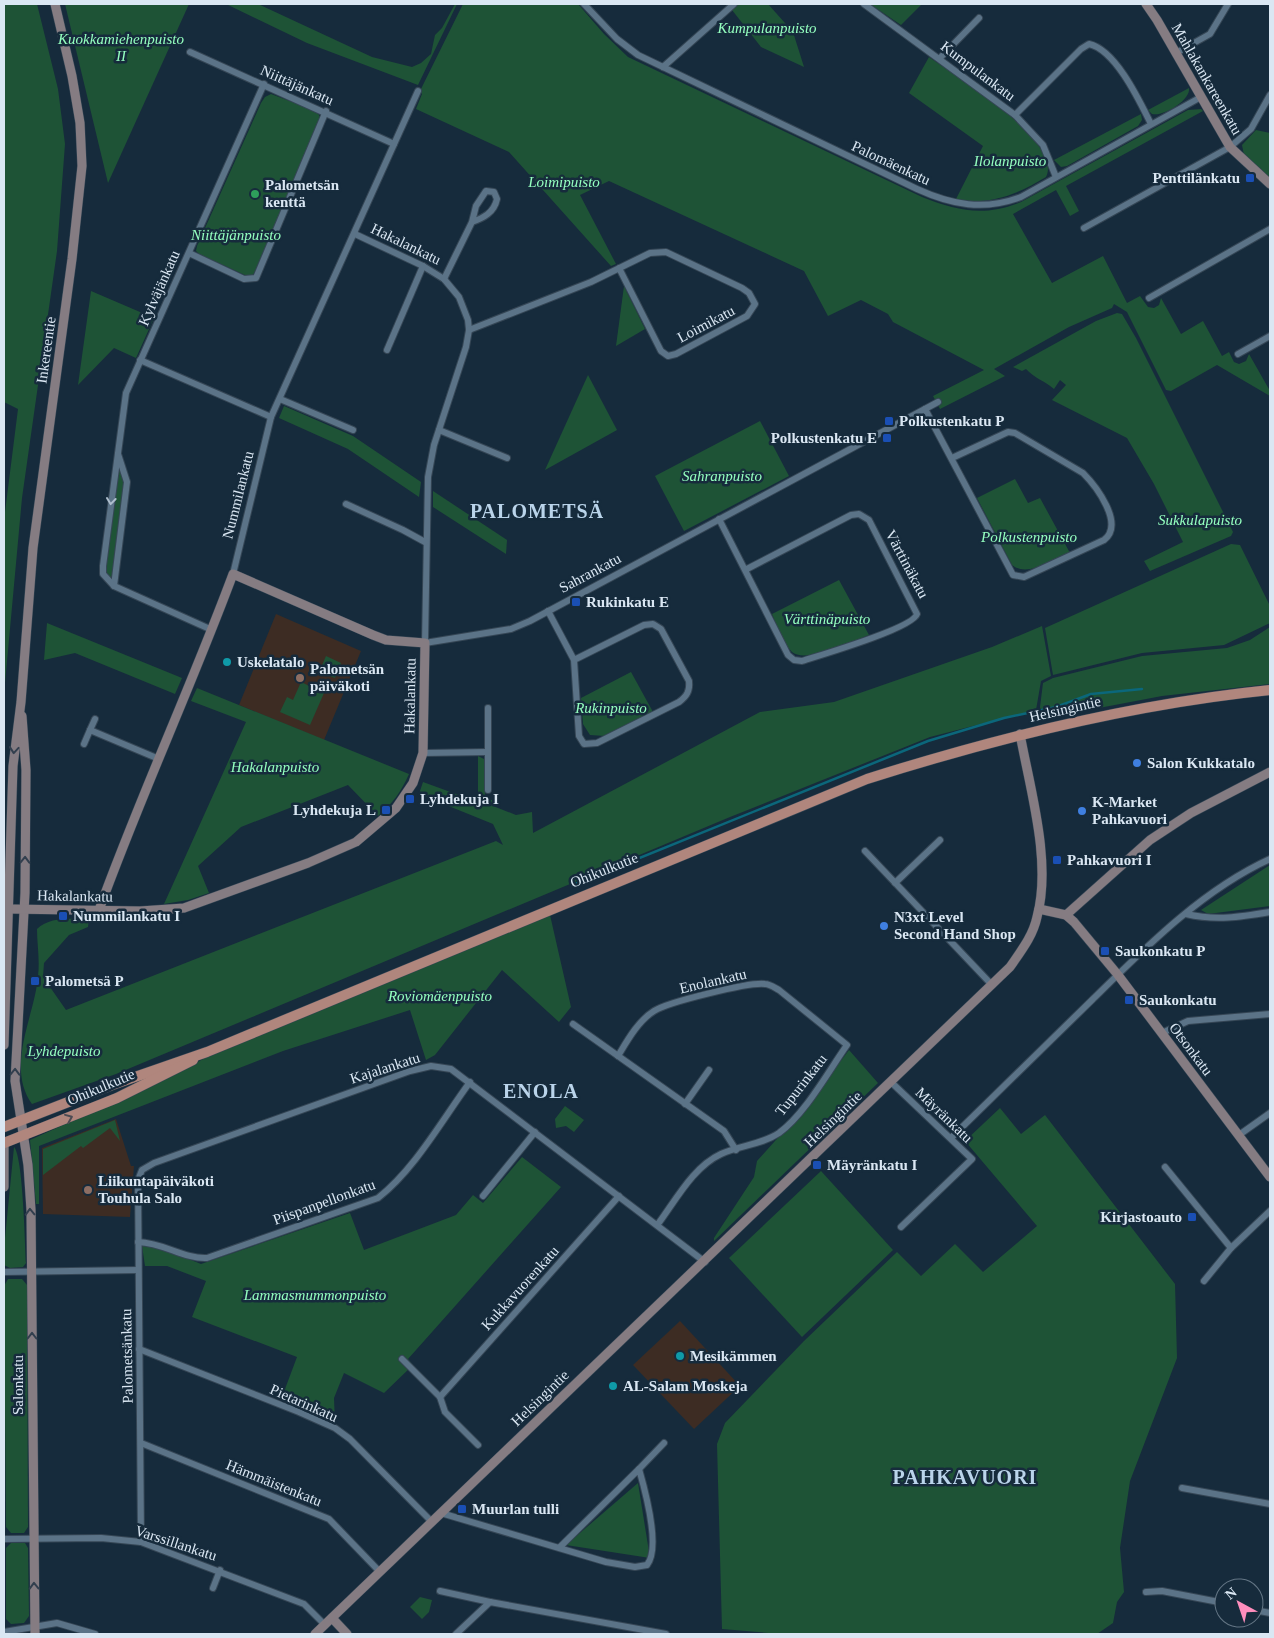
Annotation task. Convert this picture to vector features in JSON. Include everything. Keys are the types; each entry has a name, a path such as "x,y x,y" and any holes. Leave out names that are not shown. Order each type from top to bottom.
{"main road":[{"name":"Helsingintie","path":"1020,734 1124,711 1270,690"},
{"name":"Ohikulkutie","path":"4,1127 112,1084 207,1052 867,779 1020,734"},
{"name":"Ohikulkutie","path":"4,1143 142,1086 184,1066 207,1052"}],"street":[{"name":"Inkereentie","path":"4,1045 6,908 11,803 34,548 80,202 82,166 80,123 72,76 54,4"},
{"name":"Palomäenkatu","path":"584,4 623,44 663,67 945,201 960,205 994,205 1021,197 1201,97"},
{"path":"663,67 734,4"},
{"name":"Kumpulankatu","path":"864,4 1015,114 1043,145 1056,177"},
{"name":"Mahlakankareenkatu","path":"1146,4 1230,147 1270,184"},
{"path":"1176,53 1210,34 1228,4"},
{"path":"940,58 979,18"},
{"path":"1015,114 1081,48 1089,44 1098,48 1120,70 1151,124"},
{"name":"Niittäjänkatu","path":"190,52 326,111 394,144"},
{"name":"Kylväjänkatu","path":"114,586 103,574 103,566 126,393 264,84"},
{"name":"Nummilankatu","path":"98,910 121,848 234,574 271,417 418,91"},
{"path":"1084,228 1230,147 1251,129 1270,95"},
{"path":"189,253 244,279 256,278 326,111"},
{"path":"444,279 484,193 489,190 494,192 497,199 494,208 487,215 472,222"},
{"path":"1149,298 1270,229"},
{"name":"Hakalankatu","path":"6,908 98,910 184,908 351,845 365,836 396,808 412,783 423,753 425,542 428,477 439,430 470,330 462,304 444,279 423,266 355,234"},
{"name":"Loimikatu","path":"470,330 619,268 650,252 666,252 742,288 748,293 755,304 747,316 676,354 668,356 661,351 619,268"},
{"path":"387,350 423,266"},
{"path":"1238,354 1270,336"},
{"path":"140,360 271,417"},
{"path":"280,399 353,430"},
{"name":"Sahrankatu","path":"234,574 386,640 425,643 511,629 938,402"},
{"path":"926,409 1013,575 1024,577 1104,540 1111,531 1111,519 1090,480 1083,473 1016,433 1000,435 952,458"},
{"path":"439,430 507,458"},
{"name":"Kylväjänkatu","path":"114,586 127,482 117,452"},
{"path":"346,504 425,542"},
{"name":"Värttinäkatu","path":"718,519 788,655 794,660 802,661 894,629 910,623 918,614 869,520 859,514 851,515 745,570"},
{"path":"114,586 212,630"},
{"path":"548,611 574,660 580,736 584,744 597,743 679,702 688,694 688,681 660,629 653,624 644,625 574,660"},
{"name":"Inkereentie","path":"21,702 26,770 24,909 15,1068 24,1136"},
{"path":"488,708 488,790"},
{"path":"84,744 95,719"},
{"path":"90,730 159,759"},
{"name":"Helsingintie","path":"315,1634 892,1083 1010,967 1026,943 1039,909 1043,861 1020,734"},
{"path":"423,753 488,752"},
{"path":"1039,909 1066,915 1150,840 1191,813 1270,772"},
{"path":"895,883 940,840"},
{"path":"864,851 992,985"},
{"path":"951,1138 1118,975 1186,914 1220,889 1270,859"},
{"path":"1186,914 1206,919 1223,920 1270,912"},
{"name":"Otsonkatu","path":"1066,915 1118,975 1270,1177"},
{"name":"Enolankatu","path":"618,1056 640,1024 654,1011 672,1004 750,985 767,984 779,990 847,1045"},
{"path":"1162,1033 1188,1021 1270,1014"},
{"path":"573,1024 724,1132 736,1150"},
{"name":"Tupurinkatu","path":"658,1224 697,1171 709,1160 766,1141 781,1132 801,1109 847,1045"},
{"name":"Kajalankatu","path":"142,1170 154,1163 410,1071 431,1066 451,1069 658,1224 705,1262"},
{"path":"685,1104 709,1070"},
{"name":"Piispanpellonkatu","path":"138,1242 154,1243 196,1259 207,1258 378,1198 409,1168 470,1082"},
{"name":"Mäyränkatu","path":"892,1083 972,1159 901,1227"},
{"path":"1239,1135 1270,1113"},
{"path":"483,1196 535,1132"},
{"name":"Salonkatu","path":"24,1136 29,1183 32,1272 35,1630"},
{"path":"4,1143 4,1185"},
{"path":"1165,1167 1231,1248"},
{"name":"Palometsänkatu","path":"141,1542 138,1180 142,1170"},
{"name":"Kukkavuorenkatu","path":"440,1397 619,1196"},
{"path":"1204,1281 1231,1248 1270,1211"},
{"path":"4,1272 138,1270"},
{"name":"Pietarinkatu","path":"139,1349 286,1406 335,1428 350,1439 432,1522"},
{"path":"402,1359 440,1397 445,1412 478,1445"},
{"name":"Hämmäistenkatu","path":"141,1443 329,1519 380,1572"},
{"path":"559,1548 664,1443"},
{"path":"441,1514 606,1562 635,1567 647,1565 651,1560 652,1553 651,1534 646,1495 639,1469"},
{"path":"1182,1488 1270,1504"},
{"name":"Varssillankatu","path":"4,1539 102,1538 141,1542 220,1570 304,1604 325,1625"},
{"path":"213,1588 220,1570"},
{"path":"440,1591 666,1634"},
{"path":"1146,1592 1162,1591 1214,1601"},
{"path":"456,1634 490,1602"},
{"path":"332,1618 347,1634"},
{"path":"4,1632 35,1630 57,1623 95,1634"},
{"path":"622,1626 631,1634"}],"shaded area":[{"name":"Palometsän päiväkoti","path":"276,614 361,651 324,740 239,705"},
{"name":"Liikuntapäiväkoti Touhula Salo","path":"116,1119 131,1166 134,1166 130,1217 43,1214 42,1148"},
{"path":"680,1321 740,1386 694,1429 633,1365"}],"green space":[{"path":"4,4 37,4 58,89 65,144 57,251 22,498 4,694 4,520 18,409 4,402"},
{"name":"Kuokkamiehenpuisto II","path":"65,4 189,4 108,183"},
{"path":"226,4 258,4 372,57 412,67 421,63 431,54 435,35 442,28 455,4 457,4 418,85 307,43"},
{"name":"Loimipuisto","path":"463,4 578,4 604,34 628,57 922,197 959,209 995,210 1021,202 1188,110 1201,109 1203,111 1066,186 1079,211 1070,216 1056,190 1013,214 1052,283 1103,256 1127,303 1140,296 1148,307 1154,308 1159,305 1161,298 1181,334 1203,321 1222,356 1229,352 1234,362 1239,364 1246,361 1249,354 1270,391 1270,396 1217,365 1171,391 1166,390 1127,312 1114,304 1112,308 1069,327 994,369 1005,376 940,409 933,396 984,370 893,322 888,314 861,300 828,316 804,271 609,181 580,195 616,264 611,266 509,152 416,109 422,94 420,91"},
{"name":"Kumpulanpuisto","path":"739,4 768,4 793,32 804,67 761,47 732,10"},
{"path":"870,4 922,4 901,25"},
{"name":"Ilolanpuisto","path":"929,57 982,93 1023,128 1039,146 1047,162 1046,177 1025,189 992,200 968,201 956,199 983,146 909,93"},
{"path":"1189,88 1186,98 1175,107 1157,114 1152,114 1148,110"},
{"name":"Niittäjänpuisto","path":"271,94 316,111 320,119 256,269 253,275 247,276 196,251 261,103 265,97"},
{"path":"1141,114 1142,120 1138,126 1067,166 1061,167 1054,160"},
{"path":"1256,130 1270,133 1270,178 1244,155 1242,145"},
{"path":"624,286 645,329 616,346"},
{"path":"91,291 154,318 136,358 114,348 78,385"},
{"name":"Sukkulapuisto","path":"1117,313 1122,314 1136,338 1233,532 1231,536 1150,571 1144,561 1183,542 1154,484 1127,438 1052,400 1066,385 1060,380 1054,389 1026,369 1022,371 1013,367 1096,321"},
{"path":"588,375 617,430 545,470"},
{"path":"284,406 353,436 421,482 419,497 348,449 279,418"},
{"name":"Sahranpuisto","path":"760,421 789,476 684,531 655,476"},
{"path":"117,452 126,473 114,586 109,582 103,566"},
{"name":"Polkustenpuisto","path":"1015,479 1028,503 1040,498 1070,553 1033,568 1018,568 1012,565 977,498"},
{"path":"433,491 507,540 506,554 433,507"},
{"path":"1231,544 1240,545 1270,606 1270,623 1224,645 1142,653 1053,675 1045,628"},
{"name":"Värttinäpuisto","path":"839,580 869,635 818,653 799,655 792,652 783,639 772,614"},
{"path":"47,623 182,678 175,694 75,653 44,660"},
{"name":"Lyhdepuisto","path":"1042,626 1051,676 1041,681 1036,710 930,737 730,817 116,1074 32,1104 24,1089 21,1074 21,1057 38,976 37,929 48,922 61,919 89,919 88,927 69,935 44,963 43,977 66,1010 496,841 503,845 493,824 419,794 423,782 478,802 478,756 484,759 486,763 485,798 492,800 493,806 516,815 532,812 533,833 760,712 834,702 992,647"},
{"path":"1270,627 1270,684 1162,696 1041,719 1040,707 1043,683 1053,678 1142,656 1227,648 1250,640"},
{"path":"326,656 341,663 335,678 319,672"},
{"name":"Rukinpuisto","path":"631,672 653,712 605,736 590,735 583,724 581,698"},
{"path":"301,682 324,693 310,725 280,712 287,697 293,700"},
{"name":"Hakalanpuisto","path":"197,688 409,774 396,797 378,816 348,785 241,827 198,866 209,893 188,900 164,904 246,722 191,701"},
{"path":"1270,865 1270,906 1208,914 1201,910"},
{"name":"Roviomäenpuisto","path":"550,915 571,1007 559,1022 502,970 435,1055 426,1060 410,1010 283,1051 39,1146 39,1204 36,1204 30,1140 176,1074 212,1054"},
{"path":"849,1050 878,1083 714,1241 714,1238 754,1177 757,1161 809,1103"},
{"path":"565,1106 584,1120 574,1132 566,1126 556,1128 555,1119"},
{"path":"1000,1108 1021,1134 1045,1115 1175,1284 1177,1358 1130,1481 1120,1548 1124,1592 1117,1602 1113,1623 1097,1634 781,1634 722,1629 717,1444 725,1423 804,1341 897,1252 921,1276 955,1244 983,1272 1037,1226 965,1141"},
{"path":"115,1120 120,1141 110,1128 83,1148 81,1146 43,1175 43,1149"},
{"path":"14,1147 20,1166 26,1263 23,1267 10,1268 4,1265 4,1248"},
{"name":"Lammasmummonpuisto","path":"522,1157 561,1187 408,1359 413,1365 384,1393 344,1373 334,1398 335,1424 282,1397 297,1357 192,1317 206,1281 167,1266 145,1266 142,1246 154,1245 201,1264 350,1213 364,1250 456,1215 473,1195 483,1203"},
{"path":"821,1171 893,1250 802,1337 729,1258"},
{"path":"8,1279 22,1279 27,1285 28,1527 24,1533 11,1533 6,1527 4,1286"},
{"path":"638,1483 650,1558 566,1545"},
{"path":"11,1543 25,1543 28,1548 29,1616 24,1623 11,1624 6,1619 6,1548"},
{"path":"420,1597 432,1600 429,1612 422,1619 410,1607"}],"waterway":[{"path":"573,885 928,741 1004,718 1056,707 1091,694 1142,689"}],"place":[{"name":"Penttilänkatu","path":"1250,178"},
{"name":"Palometsän kenttä","path":"255,194"},
{"name":"Polkustenkatu P","path":"889,421"},
{"name":"Polkustenkatu E","path":"887,438"},
{"name":"Rukinkatu E","path":"576,602"},
{"name":"Uskelatalo","path":"227,662"},
{"name":"Palometsän päiväkoti","path":"300,678"},
{"name":"Salon Kukkatalo","path":"1137,763"},
{"name":"Lyhdekuja I","path":"410,799"},
{"name":"Lyhdekuja L","path":"386,810"},
{"name":"K-Market Pahkavuori","path":"1082,811"},
{"name":"Pahkavuori I","path":"1057,860"},
{"name":"Nummilankatu I","path":"63,916"},
{"name":"N3xt Level Second Hand Shop","path":"884,926"},
{"name":"Saukonkatu P","path":"1105,951"},
{"name":"Palometsä P","path":"35,981"},
{"name":"Saukonkatu","path":"1129,1000"},
{"name":"Mäyränkatu I","path":"817,1165"},
{"name":"Liikuntapäiväkoti Touhula Salo","path":"88,1190"},
{"name":"Kirjastoauto","path":"1192,1217"},
{"name":"Mesikämmen","path":"680,1356"},
{"name":"AL-Salam Moskeja","path":"613,1386"},
{"name":"Muurlan tulli","path":"462,1509"}],"district":[{"name":"PALOMETSÄ","path":"537,511"},
{"name":"ENOLA","path":"541,1091"},
{"name":"PAHKAVUORI","path":"965,1477"}]}
